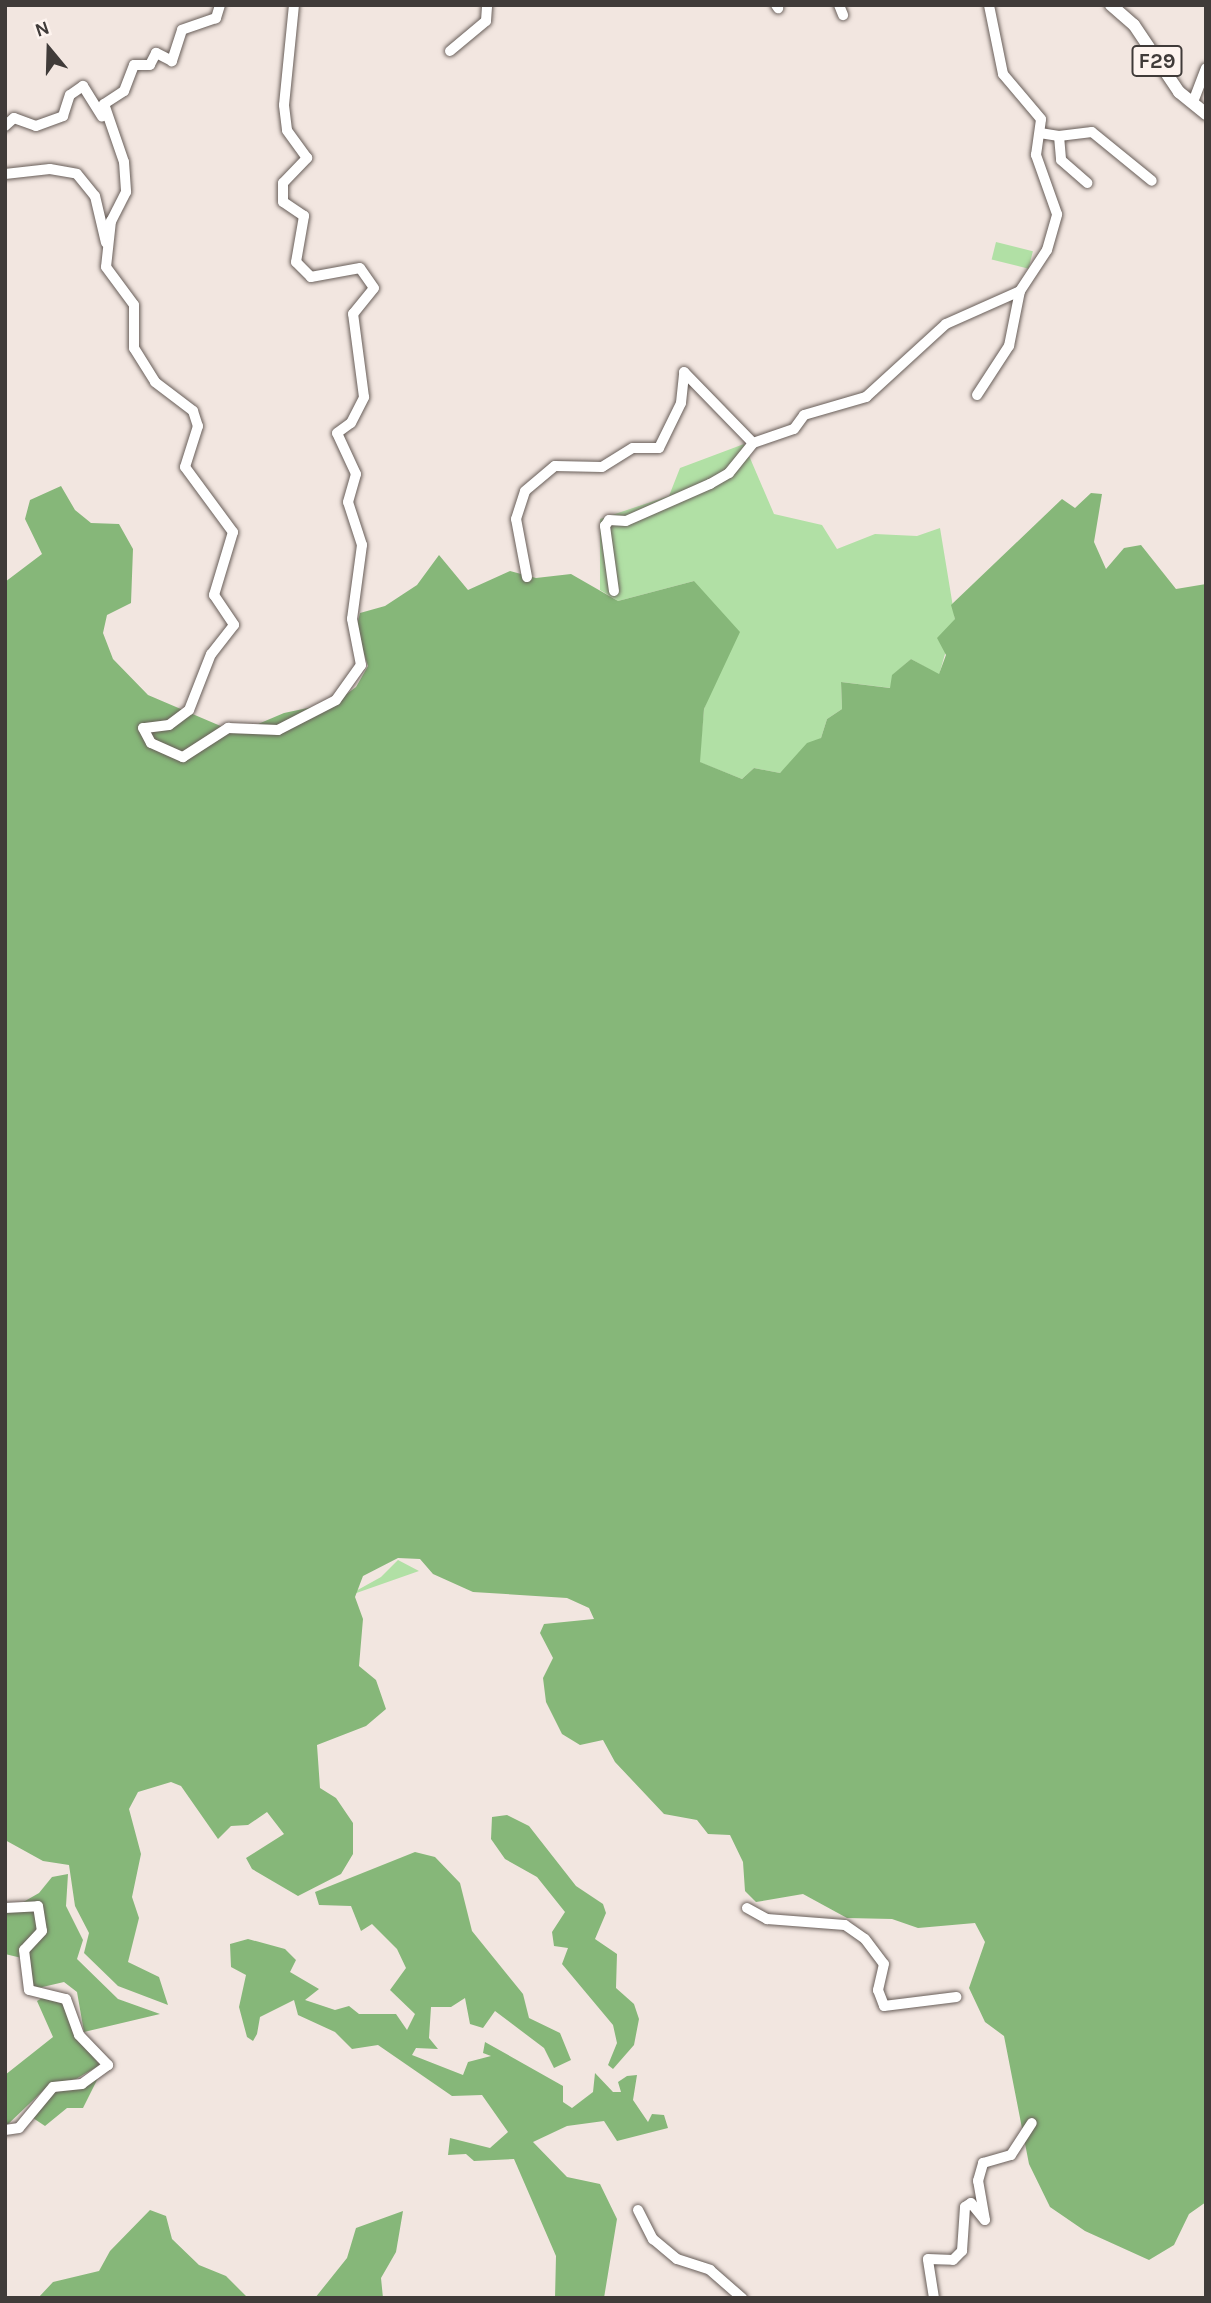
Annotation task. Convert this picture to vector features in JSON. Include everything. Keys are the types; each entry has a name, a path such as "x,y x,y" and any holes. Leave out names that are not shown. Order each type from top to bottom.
{"main road":[{"name":"F29","path":"1111,5 1206,114"}],"street":[{"path":"109,133 104,104 124,92 130,68 150,65 156,54 172,61 182,30 216,18 220,5"},
{"path":"5,174 77,174 95,196 107,246 106,267 134,305 134,348 155,382 193,411 198,426 185,467 233,532 214,595 234,625 211,654 189,710 169,725 143,728 151,743 191,756 228,728 278,730 336,701 361,665 352,619 362,545 348,502 356,474 337,433 365,397 353,314 374,288 360,268 311,277 296,262 304,216 283,202 284,183 307,158 287,130 284,105 294,5"},
{"path":"450,51 486,21 487,5"},
{"path":"977,396 1009,346 1020,291 1047,250 1057,214 1036,155 1041,119 1003,74 989,5"},
{"path":"1193,102 1206,68"},
{"path":"5,126 14,118 36,126 63,116 70,95 83,86 92,90 124,162 126,192 107,246"},
{"path":"1040,133 1059,136 1092,132 1152,181"},
{"path":"1059,136 1060,160 1087,183"},
{"path":"614,591 606,522 669,505 729,473 753,443 794,429 804,415 866,397 946,324 1020,291"},
{"path":"527,577 516,519 533,481 555,466 602,467 633,448 659,448 681,403 684,372 753,443"},
{"path":"5,1909 38,1906 42,1931 24,1950 29,1990 66,1999 79,2035 108,2065 82,2084 53,2087 31,2106 19,2128 5,2130"},
{"path":"747,1908 783,1922 845,1925 865,1939 884,1964 878,1990 884,2006 956,1997"},
{"path":"934,2298 928,2259 953,2260 962,2251 965,2207 971,2203 985,2220 978,2181 983,2163 1011,2155 1032,2123"},
{"path":"638,2210 653,2239 677,2259 710,2270 742,2298"}],"green space":[{"path":"996,242 1033,251 1029,269 992,259"},
{"path":"744,444 774,514 822,525 837,549 875,534 917,536 940,528 955,619 939,675 911,659 893,675 891,688 841,682 842,709 827,719 821,738 780,773 754,768 742,779 699,762 704,709 713,685 694,581 618,601 600,590 600,519 669,496 680,468"},
{"path":"61,486 75,510 91,523 119,524 133,549 131,603 107,615 103,633 113,659 148,695 237,733 284,713 336,702 356,687 368,666 356,629 360,613 385,606 417,585 439,555 468,590 510,571 536,578 571,574 618,601 694,581 740,632 704,709 700,762 742,779 754,768 780,773 807,743 821,738 827,719 842,709 841,682 890,688 892,675 911,659 939,674 946,655 937,638 955,619 951,605 1062,499 1075,508 1091,493 1102,494 1094,542 1106,569 1124,548 1141,545 1176,589 1206,584 1206,2202 1189,2214 1174,2245 1149,2260 1085,2231 1050,2207 1029,2164 1004,2036 985,2022 969,1988 985,1942 975,1923 918,1928 892,1919 847,1918 803,1894 756,1902 745,1891 743,1862 730,1835 708,1834 697,1820 664,1814 615,1762 603,1740 580,1745 562,1734 546,1702 543,1678 553,1658 540,1633 544,1624 594,1619 589,1608 567,1598 473,1592 433,1574 420,1559 398,1558 363,1576 355,1597 363,1619 359,1666 376,1680 386,1709 366,1726 317,1745 320,1788 336,1798 353,1823 353,1854 341,1874 298,1896 252,1869 246,1858 284,1834 267,1812 248,1825 231,1826 218,1839 181,1786 171,1782 138,1792 129,1809 141,1854 132,1897 139,1918 128,1962 159,1977 168,2005 118,1986 84,1953 89,1933 75,1906 69,1865 43,1861 5,1840 5,582 42,554 25,519 30,500"},
{"path":"398,1560 419,1571 345,1597 381,1577"},
{"path":"507,1815 529,1826 576,1886 603,1904 606,1913 595,1939 617,1954 616,1988 634,2004 639,2019 634,2045 613,2069 608,2065 617,2043 613,2025 562,1964 568,1948 554,1946 552,1932 565,1912 537,1877 505,1859 491,1839 492,1817"},
{"path":"415,1852 435,1857 460,1883 472,1931 523,1994 529,2018 560,2033 571,2060 554,2068 544,2048 495,2011 483,2028 470,2024 465,1998 451,2007 431,2007 429,2038 438,2049 416,2048 412,2055 463,2075 468,2062 491,2056 483,2053 485,2042 563,2086 563,2102 572,2108 593,2092 595,2073 613,2092 621,2092 618,2082 627,2076 637,2075 633,2100 648,2122 652,2114 664,2115 668,2128 617,2141 604,2121 567,2126 533,2142 567,2177 600,2184 617,2219 604,2298 555,2298 556,2256 514,2159 474,2161 466,2154 448,2155 450,2138 490,2148 508,2132 482,2095 452,2096 378,2045 352,2049 335,2032 298,2015 294,2000 260,2017 253,2041 247,2037 239,2007 246,1975 231,1967 230,1944 248,1939 285,1949 296,1960 290,1972 319,1989 305,2000 335,2010 349,2006 359,2014 396,2014 407,2030 415,2014 390,1990 406,1968 397,1949 372,1924 361,1931 351,1906 319,1905 315,1892"},
{"path":"68,1874 66,1906 83,1940 77,1959 118,1999 160,2014 84,2032 77,1992 64,1982 34,1989 30,1960 5,1954 6,1912 39,1893 52,1877"},
{"path":"51,1993 62,1994 73,2033 100,2065 76,2079 50,2084 5,2127 5,2075 53,2037 37,2001"},
{"path":"98,2078 83,2108 67,2108 45,2126 33,2118 53,2093"},
{"path":"150,2210 166,2216 172,2239 199,2265 226,2276 248,2298 38,2298 53,2282 99,2271 110,2251"},
{"path":"403,2211 396,2252 381,2278 383,2298 315,2298 347,2258 356,2228"}]}
